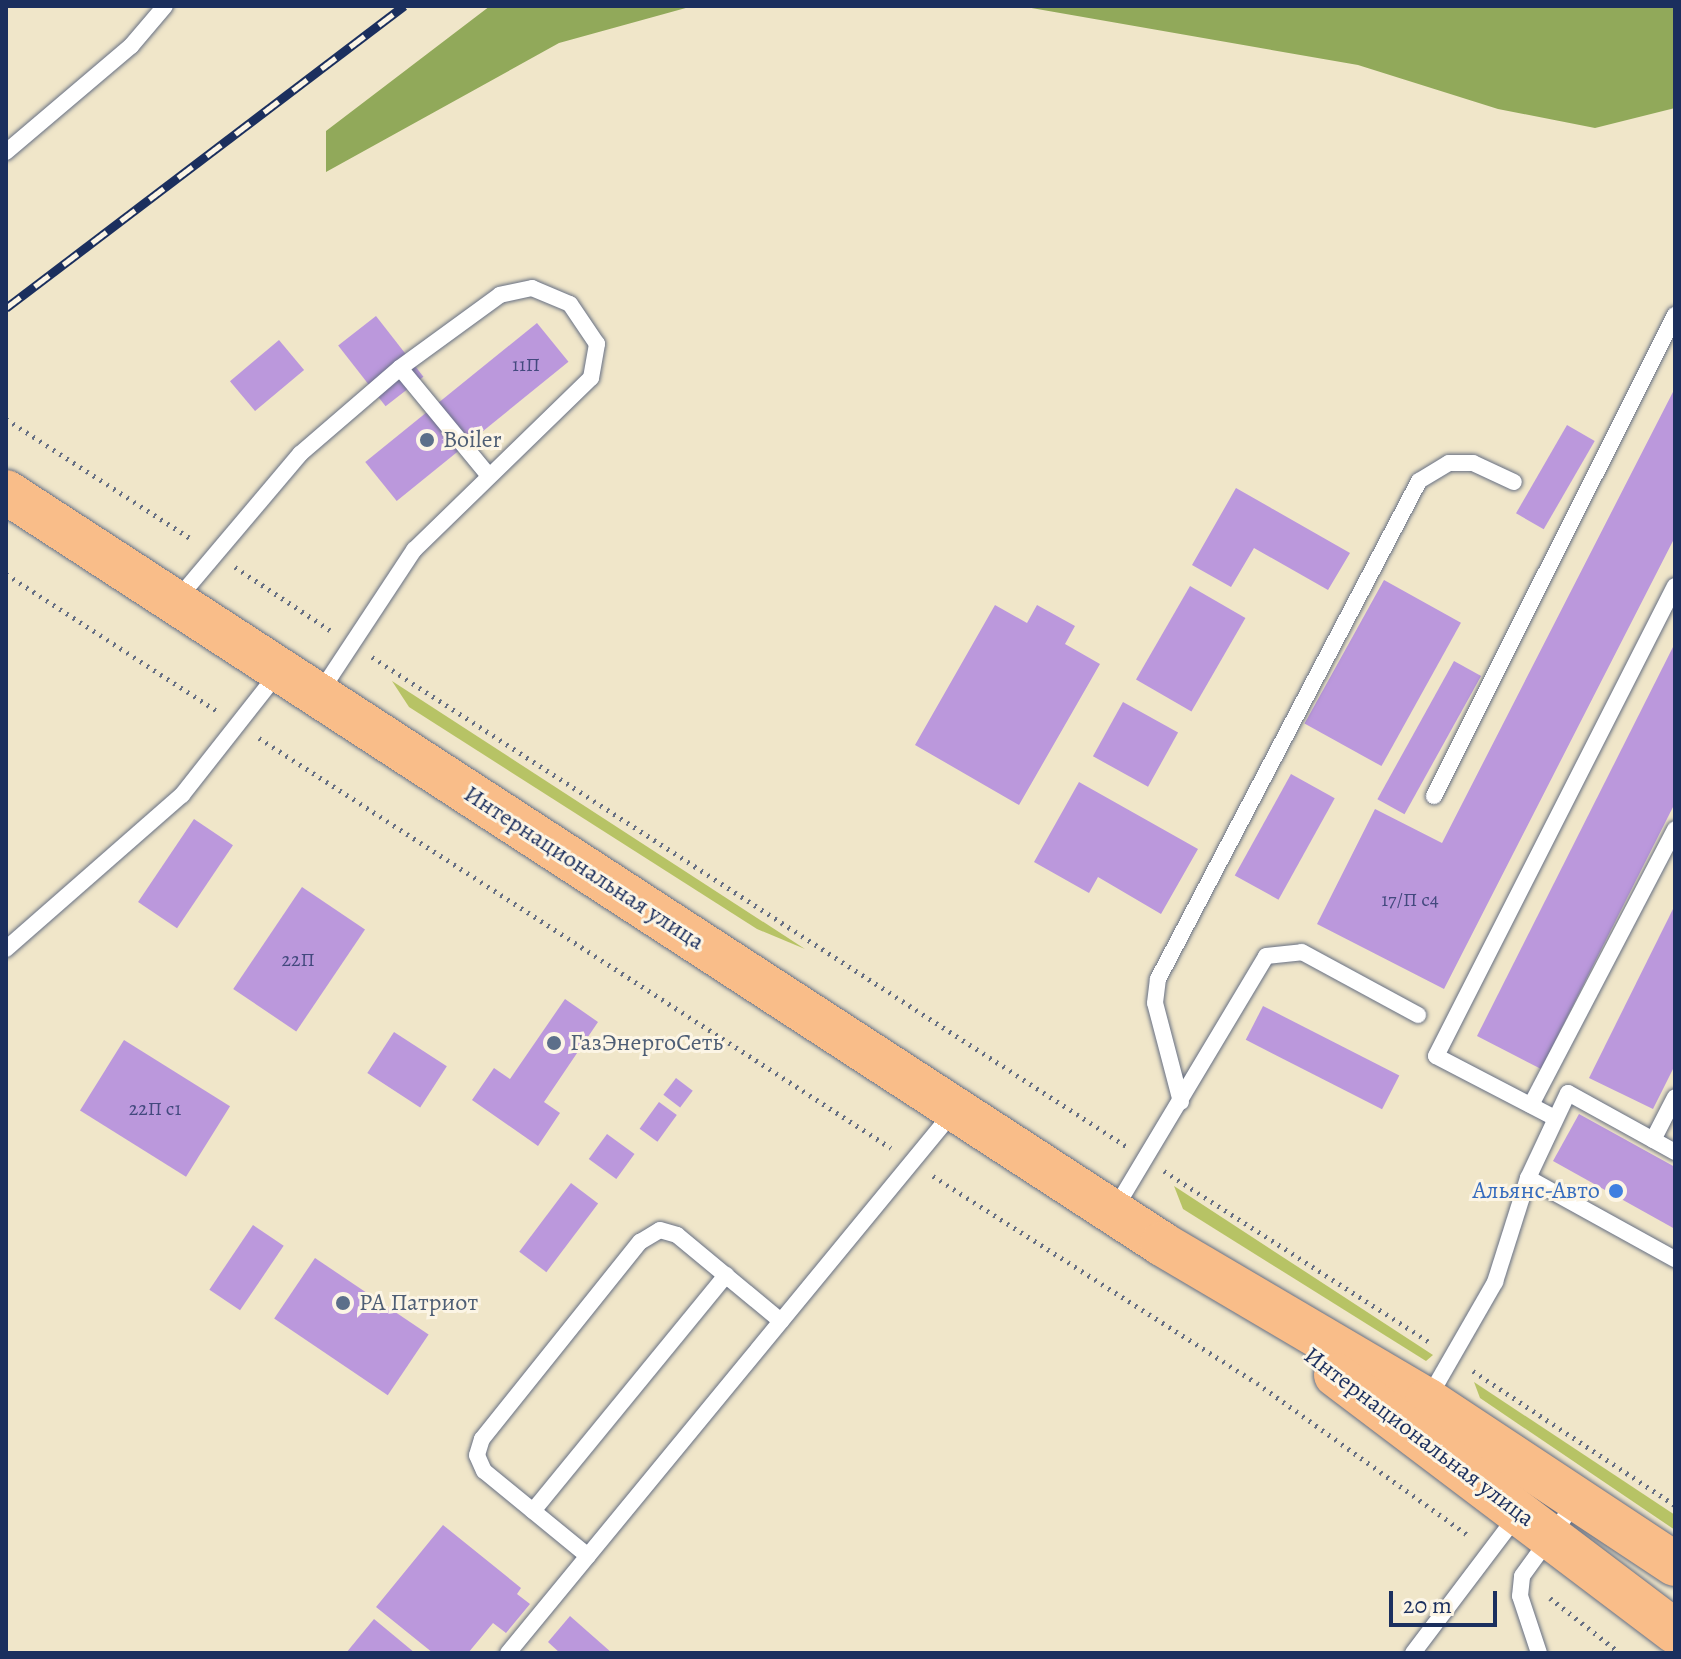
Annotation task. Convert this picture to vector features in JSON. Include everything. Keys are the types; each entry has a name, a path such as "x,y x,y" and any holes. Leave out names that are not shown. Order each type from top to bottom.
{"main road":[{"name":"Интернациональная улица","path":"6,492 1162,1244 1417,1414 1579,1498 1675,1564"},
{"name":"Интернациональная улица","path":"1417,1414 1536,1523 1675,1631"}],"lane":[{"path":"6,152 131,46 165,6"},
{"path":"175,602 300,454 400,368 516,290 553,293 591,329 598,360 591,378 489,476 389,580 319,695"},
{"path":"1434,796 1675,315"},
{"path":"400,368 489,476"},
{"path":"1181,1102 1155,1003 1158,979 1419,481 1449,463 1473,463 1514,482"},
{"path":"1555,1118 1436,1056 1675,586"},
{"path":"6,949 127,850 241,726 280,670"},
{"path":"1531,1105 1675,829"},
{"path":"1113,1212 1266,956 1302,952 1418,1015"},
{"path":"1417,1414 1454,1358 1500,1271 1528,1178 1568,1093 1675,1152"},
{"path":"1653,1140 1675,1097"},
{"path":"508,1653 955,1109"},
{"path":"1528,1178 1675,1259"},
{"path":"588,1556 484,1471 482,1439 640,1242 660,1230 677,1235 781,1321"},
{"path":"533,1511 726,1275"},
{"path":"1413,1653 1490,1552 1579,1498"},
{"path":"1536,1523 1520,1596 1539,1653"}],"path":[{"path":"6,419 1454,1358 1675,1505"},
{"path":"6,574 1257,1383 1490,1552"},
{"path":"1522,1576 1620,1653"}],"green space":[{"path":"490,6 693,6 559,43 326,172 326,131"},
{"path":"1020,6 1675,6 1675,108 1595,128 1498,109 1358,65"},
{"path":"392,681 805,949 757,929 409,707"},
{"path":"1174,1186 1433,1355 1426,1361 1183,1209"},
{"path":"1474,1382 1675,1515 1675,1530 1480,1398"}],"building":[{"path":"376,316 423,377 386,406 338,346"},
{"path":"537,323 568,362 397,501 365,462"},
{"path":"279,340 304,370 255,411 230,381"},
{"path":"1675,388 1675,537 1444,989 1317,924 1375,809 1442,843"},
{"path":"1567,425 1595,441 1544,529 1516,513"},
{"path":"1236,488 1350,553 1328,590 1254,548 1231,587 1192,565"},
{"path":"1384,580 1461,623 1381,766 1304,723"},
{"path":"1190,586 1245,618 1191,712 1136,680"},
{"path":"995,605 1027,623 1037,605 1075,626 1065,644 1100,664 1019,805 915,745"},
{"path":"1675,643 1675,803 1541,1069 1477,1036"},
{"path":"1454,661 1481,676 1405,814 1377,799"},
{"path":"1123,702 1178,733 1148,787 1093,756"},
{"path":"1291,774 1335,798 1278,900 1235,875"},
{"path":"1079,782 1198,849 1161,914 1098,877 1089,893 1034,862"},
{"path":"194,819 233,845 177,928 138,902"},
{"path":"302,887 365,929 296,1031 233,989"},
{"path":"1675,905 1675,1065 1653,1109 1589,1078"},
{"path":"565,999 598,1022 544,1102 560,1113 538,1146 472,1100 494,1068 510,1079"},
{"path":"1263,1006 1399,1075 1382,1109 1246,1040"},
{"path":"394,1032 447,1066 420,1107 367,1073"},
{"path":"124,1040 230,1106 186,1177 80,1110"},
{"path":"676,1078 693,1091 680,1107 663,1095"},
{"path":"659,1102 677,1115 657,1142 640,1129"},
{"path":"1579,1114 1675,1167 1675,1229 1553,1161"},
{"path":"607,1134 635,1154 616,1179 589,1159"},
{"path":"571,1183 598,1203 546,1272 519,1252"},
{"path":"253,1225 284,1246 240,1310 209,1290"},
{"path":"315,1258 429,1335 388,1395 274,1319"},
{"path":"443,1525 521,1588 517,1594 530,1604 506,1633 493,1623 468,1653 433,1653 376,1607"},
{"path":"570,1616 612,1653 560,1653 548,1642"},
{"path":"374,1619 415,1653 346,1653"}],"railway":[{"path":"6,308 404,6"}],"place":[{"name":"Boiler","path":"427,440"},
{"name":"ГазЭнергоСеть","path":"554,1043"},
{"name":"Альянс-Авто","path":"1616,1191"},
{"name":"РА Патриот","path":"343,1303"}]}
